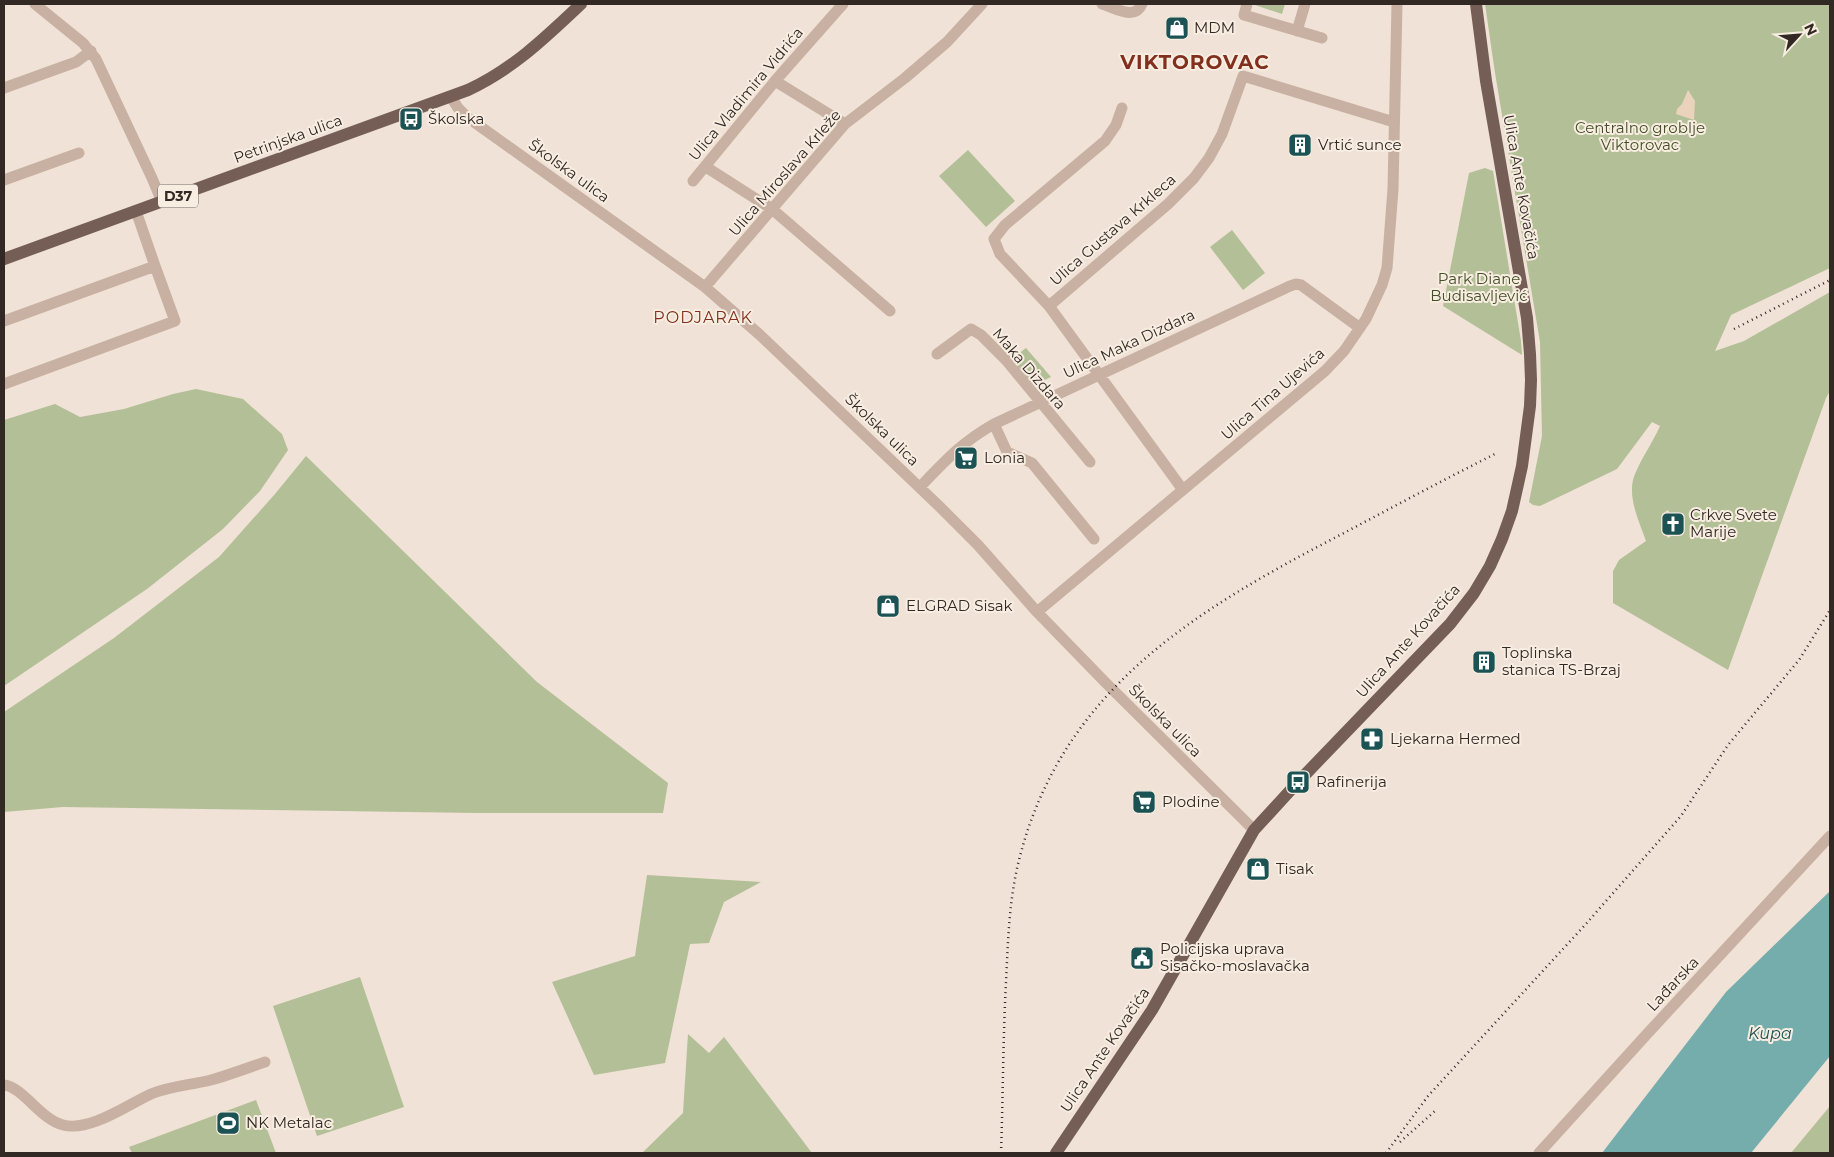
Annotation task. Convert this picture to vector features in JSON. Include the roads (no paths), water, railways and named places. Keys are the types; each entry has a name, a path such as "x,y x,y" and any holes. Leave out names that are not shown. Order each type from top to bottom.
{"main road":[{"name":"D37","path":"451,97 480,84 509,67 541,41 581,4"},
{"name":"Ulica Ante Kovačića","path":"1056,1153 1157,1003 1254,830 1263,818 1411,665 1462,609 1490,566 1512,512 1522,466 1530,406 1530,354 1527,318 1486,82 1476,4"},
{"name":"Petrinjska ulica","path":"4,259 451,97"}],"street":[{"path":"35,4 91,51 104,73 162,202"},
{"name":"Ulica Vladimira Vidrića","path":"693,181 775,81 843,4"},
{"name":"Ulica Miroslava Krleže","path":"705,287 845,124 948,42 982,4"},
{"path":"1102,4 1130,13 1140,9 1142,4"},
{"path":"1297,31 1305,4"},
{"name":"Ulica Tina Ujevića","path":"1037,612 1325,371 1344,352 1366,319 1382,285 1387,268 1393,188 1396,4"},
{"path":"1246,9 1297,31 1322,38"},
{"path":"4,88 76,62 91,51"},
{"name":"Ulica Gustava Krkleca","path":"1050,306 1168,204 1194,178 1209,158 1222,134 1243,76 1394,122"},
{"path":"775,81 845,124"},
{"name":"Školska ulica","path":"451,97 467,117 705,287 816,386 978,545 1037,612 1254,830"},
{"path":"1122,108 1116,125 1105,141 1005,225 994,239 1000,254 1050,306 1183,490"},
{"path":"4,180 79,152"},
{"path":"706,167 772,209 890,311"},
{"path":"4,384 175,321 136,211"},
{"path":"4,321 155,266"},
{"name":"Ulica Maka Dizdara","path":"920,487 959,447 994,424 1296,284 1301,285 1360,328"},
{"name":"Maka Dizdara","path":"937,354 971,329 981,335 1006,360 1090,462"},
{"path":"994,424 1007,452 1032,463 1094,539"},
{"name":"Lađarska","path":"1539,1153 1830,836"},
{"path":"4,1085 15,1089 55,1123 72,1127 110,1115 160,1091 210,1080 265,1062"}],"water":[{"name":"Kupa","path":"1830,891 1830,1056 1751,1153 1602,1153 1726,992"}],"railway":[{"path":"1734,329 1830,280"},
{"path":"1001,1153 1008,936 1013,890 1019,860 1039,800 1067,748 1102,702 1142,661 1187,625 1236,593 1288,563 1497,453"},
{"path":"1386,1153 1428,1096 1585,925 1681,816 1728,745 1799,660 1830,610"},
{"path":"1400,1142 1435,1111"}],"place":[{"name":"MDM","path":"1177,28"},
{"name":"Školska","path":"411,119"},
{"name":"Vrtić sunce","path":"1300,145"},
{"name":"Lonia","path":"966,458"},
{"name":"Crkve Svete Marije","path":"1673,524"},
{"name":"ELGRAD Sisak","path":"888,606"},
{"name":"Toplinska stanica TS-Brzaj","path":"1484,662"},
{"name":"Ljekarna Hermed","path":"1372,739"},
{"name":"Rafinerija","path":"1298,782"},
{"name":"Plodine","path":"1144,802"},
{"name":"Tisak","path":"1258,869"},
{"name":"Policijska uprava Sisačko-moslavačka","path":"1142,958"},
{"name":"NK Metalac","path":"228,1123"}],"district":[{"name":"VIKTOROVAC","path":"1195,62"},
{"name":"PODJARAK","path":"703,317"}],"park label":[{"name":"Centralno groblje Viktorovac","path":"1640,136"},
{"name":"Park Diane Budisavljević","path":"1479,288"}]}
